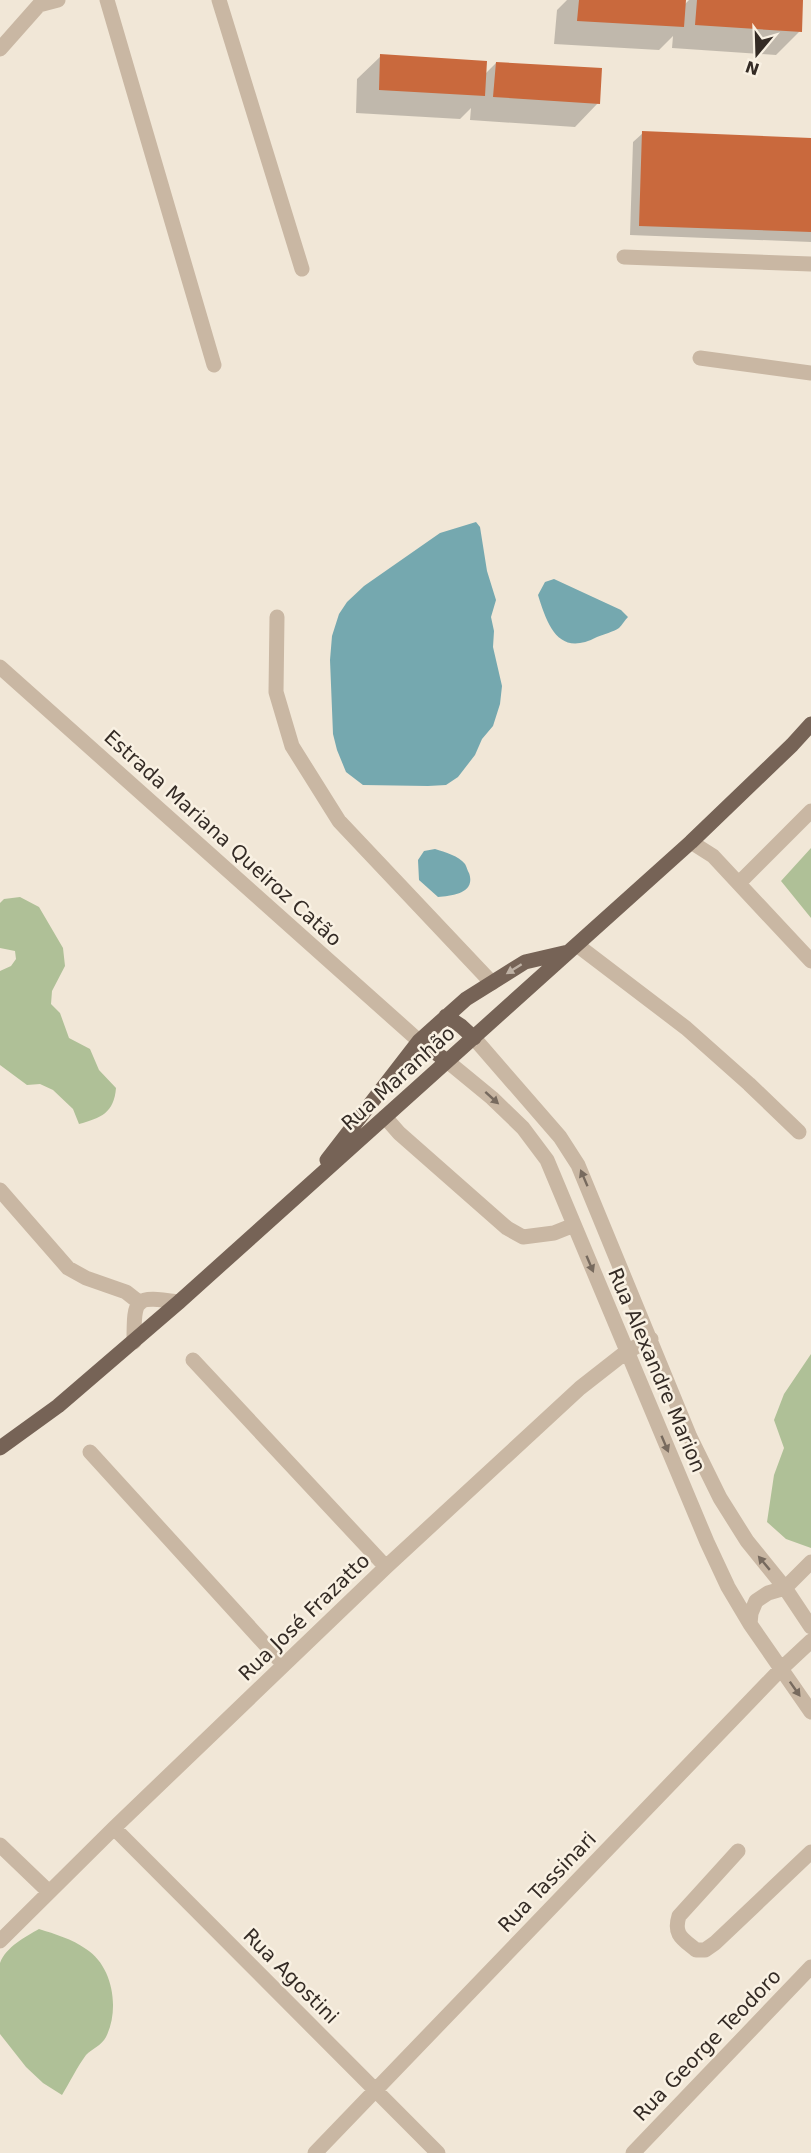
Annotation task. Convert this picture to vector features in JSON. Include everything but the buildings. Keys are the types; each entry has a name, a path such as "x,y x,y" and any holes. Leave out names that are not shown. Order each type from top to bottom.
{"main road":[{"name":"Rua Maranhão","path":"0,1448 58,1406 180,1302 691,842 811,724"},
{"path":"308,1187 419,1041 446,1016 466,999 525,962 573,948"},
{"path":"446,1016 474,1038"},
{"path":"419,1041 447,1061"}],"street":[{"path":"0,49 39,5 58,0"},
{"path":"107,0 214,365"},
{"path":"219,0 302,269"},
{"path":"624,257 811,264"},
{"path":"700,358 811,373"},
{"path":"277,617 276,692 292,746 339,821 492,983"},
{"name":"Estrada Mariana Queiroz Catão","path":"0,667 419,1041"},
{"path":"739,883 811,811"},
{"path":"691,842 713,856 811,961"},
{"path":"573,948 686,1028 799,1132"},
{"name":"Rua Alexandre Marion","path":"474,1038 560,1137 578,1165 690,1437 720,1498 747,1541 785,1588 811,1627"},
{"name":"Rua Alexandre Marion","path":"447,1061 492,1098 523,1128 547,1160 626,1352 728,1587 750,1624 811,1712"},
{"path":"385,1117 399,1133 507,1228 523,1237 554,1233 574,1225"},
{"path":"0,1190 68,1268 86,1278 126,1292 140,1303"},
{"path":"134,1342 135,1310 140,1303 147,1298 180,1302"},
{"name":"Rua José Frazatto","path":"0,1941 284,1665 580,1388 626,1352 651,1339"},
{"path":"193,1360 386,1568"},
{"path":"90,1452 284,1665"},
{"path":"750,1624 756,1601 768,1593 785,1588 811,1562"},
{"name":"Rua Tassinari","path":"315,2153 781,1669 811,1641"},
{"name":"Rua Agostini","path":"114,1828 438,2153"},
{"path":"0,1845 49,1892"},
{"path":"738,1851 679,1916 676,1925 678,1935 696,1950 705,1950 715,1943 811,1852"},
{"name":"Rua George Teodoro","path":"633,2153 811,1967"}],"green space":[{"path":"811,848 811,918 781,881"},
{"path":"20,897 39,907 63,948 65,966 52,991 51,1004 60,1013 69,1038 90,1049 99,1070 116,1088 112,1103 105,1113 79,1124 73,1109 53,1090 40,1084 27,1085 0,1065 0,971 11,966 16,959 15,951 0,948 0,903 4,899"},
{"path":"811,1354 811,1548 786,1539 767,1522 774,1475 784,1448 774,1420 784,1394"},
{"path":"39,1929 75,1942 95,1957 108,1977 113,2001 113,2014 106,2037 86,2055 62,2095 43,2083 26,2067 0,2034 0,1963 11,1947"}],"water":[{"path":"476,522 480,527 487,571 496,600 491,617 494,631 493,647 502,686 500,704 493,726 458,777 446,785 363,785 346,772 333,734 330,660 332,636 339,614 347,602 364,586 440,533"},
{"path":"554,579 621,610 628,617 617,629 584,642 564,641 551,628 538,595 545,582"},
{"path":"435,849 456,857 465,864 470,880 469,885 462,892 438,897 419,880 418,860 424,851"}]}
